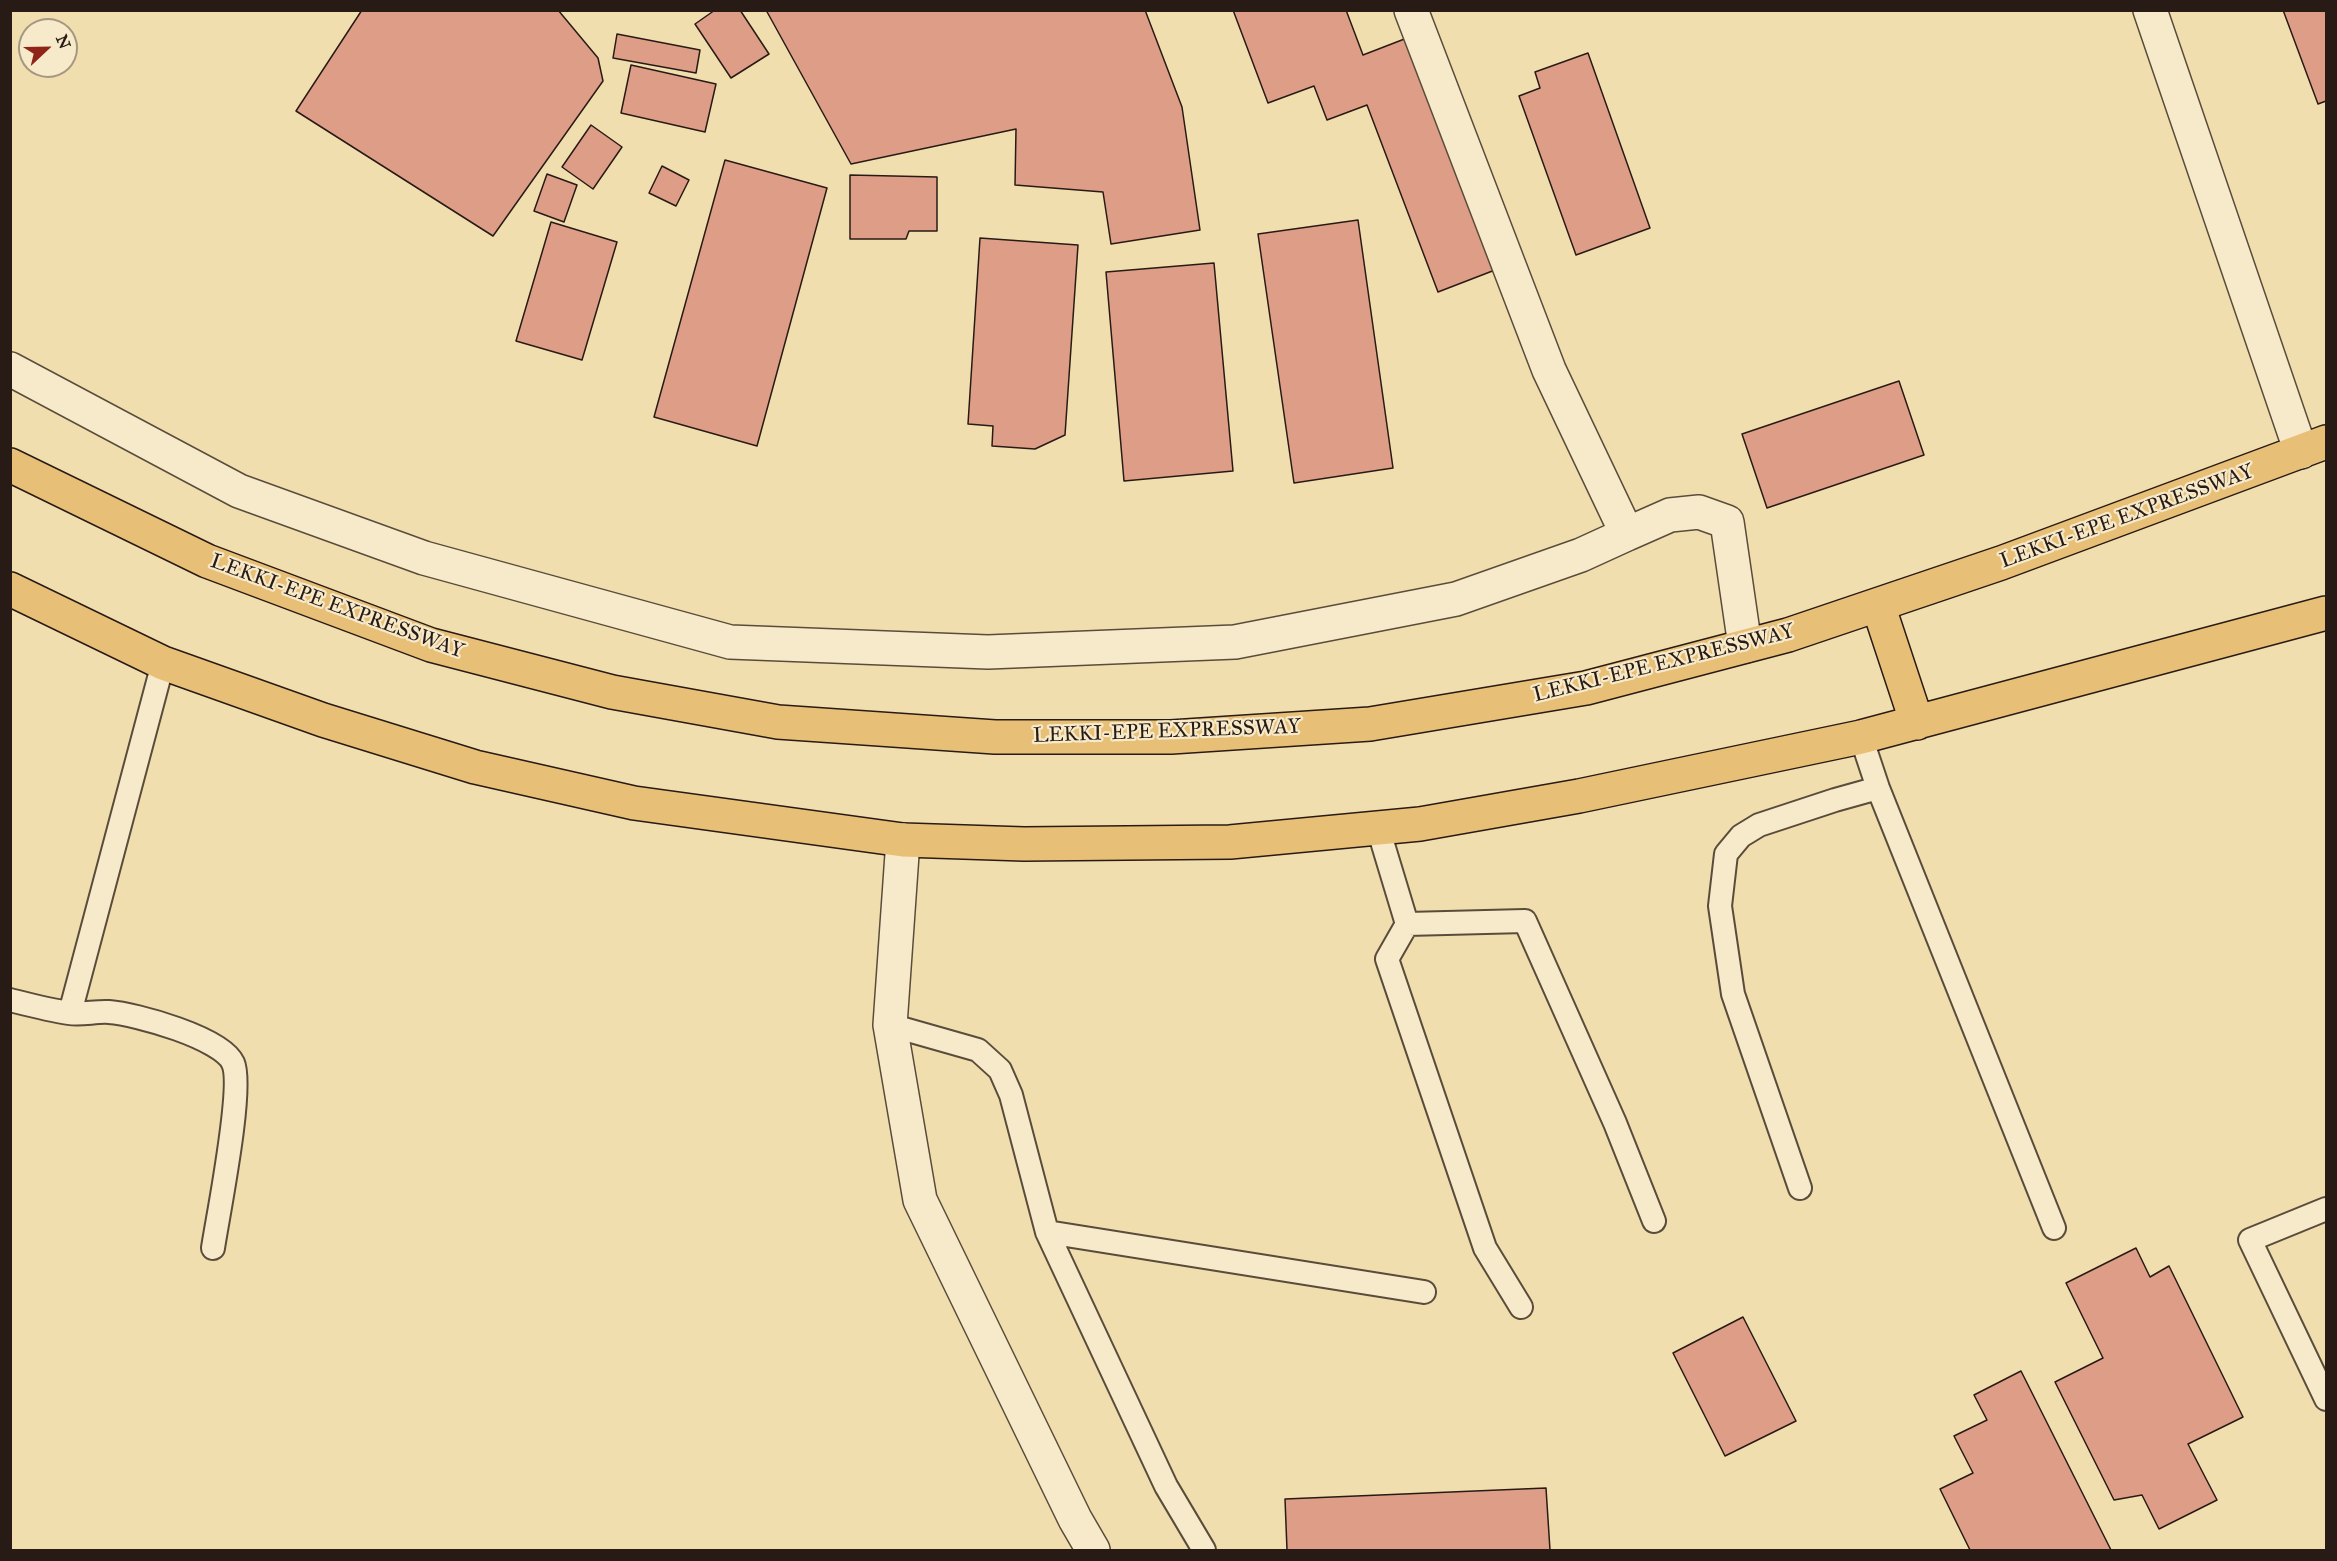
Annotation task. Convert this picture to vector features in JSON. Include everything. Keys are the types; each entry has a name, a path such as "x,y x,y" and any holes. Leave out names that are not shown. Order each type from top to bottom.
{"highway":[{"name":"LEKKI-EPE EXPRESSWAY","path":"10,465 207,561 430,645 612,692 778,722 995,737 1171,737 1370,724 1586,688 1788,635 2012,559 2314,447"},
{"path":"10,589 163,663 323,720 475,767 634,803 903,840 1024,844 1230,842 1420,824 1580,796 1861,737 2326,613"},
{"path":"1878,605 1917,723"}],"street":[{"path":"1411,10 1549,370 1627,534"},
{"path":"2150,10 2314,447"},
{"path":"10,369 239,491 424,558 730,642 988,652 1235,642 1456,599 1581,555 1670,515 1699,513 1728,522 1745,646"},
{"path":"903,840 890,1025 920,1200 1069,1508 1093,1551"}],"lane":[{"path":"70,1013 163,663"},
{"path":"1861,737 1878,788 2054,1228"},
{"path":"1800,1188 1732,994 1720,906 1726,854 1741,836 1759,825 1878,788"},
{"path":"1378,828 1407,924 1387,959 1485,1248 1521,1307"},
{"path":"1407,924 1525,921 1615,1123 1654,1221"},
{"path":"10,1000 70,1013 109,1012 132,1016 178,1028 227,1054 234,1064 236,1076 233,1115 213,1248"},
{"path":"890,1025 978,1050 1000,1070 1011,1095 1047,1232 1166,1486 1204,1551"},
{"path":"2326,1209 2250,1240 2326,1399"},
{"path":"1047,1232 1424,1292"}],"building":[{"path":"362,10 558,10 598,58 603,81 493,236 296,111"},
{"path":"715,10 740,10 769,54 731,78 695,24"},
{"path":"766,10 1145,10 1182,107 1200,230 1111,244 1103,192 1015,185 1016,129 851,164"},
{"path":"1233,10 1346,10 1363,55 1407,38 1495,270 1438,292 1367,105 1327,120 1314,86 1268,103"},
{"path":"2283,10 2326,10 2326,101 2318,104"},
{"path":"617,34 700,50 696,73 613,58"},
{"path":"1588,53 1650,228 1576,255 1519,96 1540,88 1535,72"},
{"path":"631,65 716,84 705,132 621,113"},
{"path":"591,125 622,147 593,189 562,167"},
{"path":"725,160 827,188 757,446 654,417"},
{"path":"662,166 689,180 676,206 649,193"},
{"path":"547,174 577,185 564,222 534,211"},
{"path":"850,175 937,177 937,231 909,231 906,239 850,239"},
{"path":"1358,220 1393,468 1294,483 1258,234"},
{"path":"551,222 617,242 582,360 516,341"},
{"path":"980,238 1078,245 1065,435 1035,449 992,446 993,426 968,424"},
{"path":"1214,263 1233,471 1124,481 1106,272"},
{"path":"1899,381 1924,455 1767,508 1742,434"},
{"path":"2136,1248 2150,1277 2169,1266 2243,1417 2188,1444 2217,1500 2159,1529 2142,1495 2114,1500 2055,1382 2103,1358 2066,1283"},
{"path":"1743,1317 1796,1421 1725,1456 1673,1353"},
{"path":"2021,1371 2111,1550 1970,1550 1940,1489 1973,1473 1954,1436 1987,1420 1974,1395"},
{"path":"1546,1488 1550,1550 1287,1550 1285,1499"}]}
